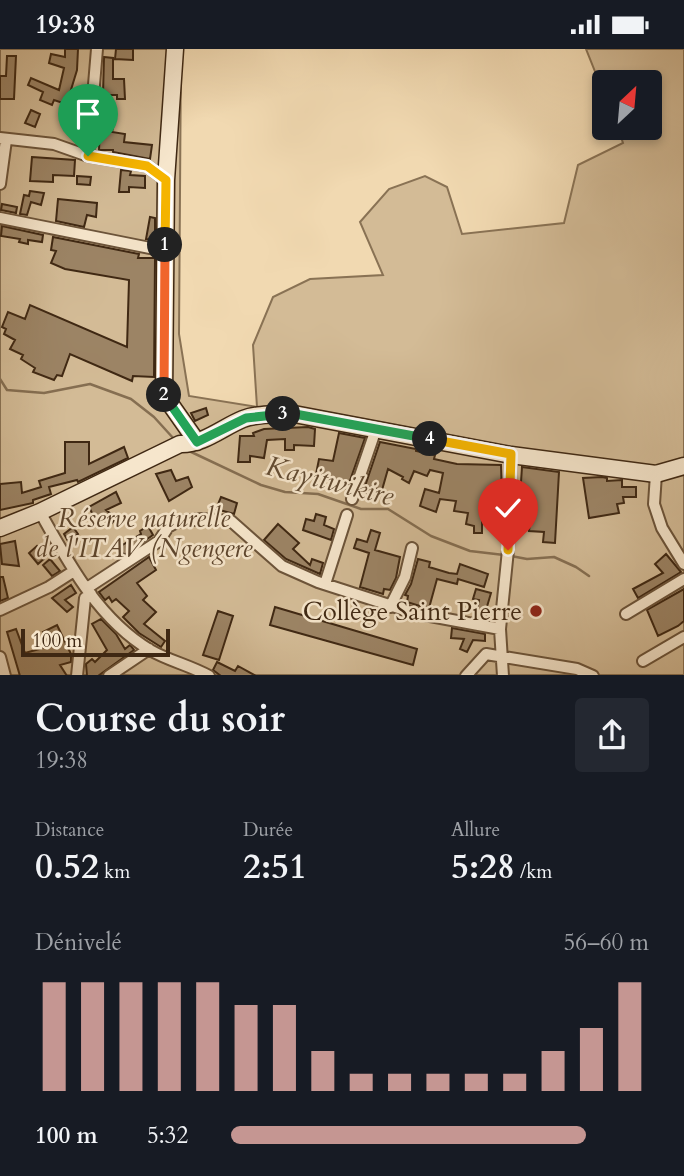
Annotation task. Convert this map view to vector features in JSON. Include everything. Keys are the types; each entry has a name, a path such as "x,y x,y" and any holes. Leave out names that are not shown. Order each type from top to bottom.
{"street":[{"path":"88,156 97,49"},
{"path":"175,49 166,180 164,395 189,444"},
{"path":"0,184 3,139 54,144 88,156 147,166 166,180"},
{"path":"0,218 165,251"},
{"path":"0,528 246,418 263,415 295,414 511,454 656,474 684,466"},
{"path":"352,499 376,429"},
{"path":"503,675 500,629 507,553 511,454"},
{"path":"656,474 654,504 662,528 684,564"},
{"path":"40,512 74,571 128,635 177,664 209,675"},
{"path":"325,584 347,515"},
{"path":"77,675 85,598 89,591 159,541 172,524 181,520 231,521 282,566 325,584 390,607 500,629"},
{"path":"390,607 405,577 412,548"},
{"path":"0,610 49,587 74,571"},
{"path":"626,614 684,579"},
{"path":"643,661 684,637"},
{"path":"109,675 149,649"},
{"path":"467,675 486,654 577,669 593,675"},
{"path":"0,657 5,675"}],"green space":[{"name":"Réserve naturelle de l'ITAV (Ngengere","path":"0,49 181,49 179,334 189,396 257,407 253,345 273,297 310,279 383,275 360,222 389,189 425,176 447,187 462,234 564,223 578,165 623,143 622,140 662,140 662,70 594,70 586,49 684,49 684,675 0,675"}],"building":[{"path":"65,49 78,49 77,70 70,93 85,92 84,110 54,100 52,105 40,100 43,92 28,85 31,78 59,90 64,68 49,63 51,54 65,57"},
{"path":"116,49 133,49 133,60 115,59"},
{"path":"7,56 16,56 14,99 0,99 0,76 6,76"},
{"path":"104,57 113,58 113,79 124,79 125,99 117,99 117,95 103,95"},
{"path":"31,110 40,114 35,127 25,123"},
{"path":"100,127 113,128 112,132 125,134 124,142 152,145 150,159 113,150 99,150"},
{"path":"32,157 75,160 74,176 53,175 53,182 30,181"},
{"path":"121,170 131,171 130,175 145,176 145,188 129,187 129,192 119,192"},
{"path":"77,176 91,177 90,185 77,184"},
{"path":"30,191 44,193 41,205 31,202 27,215 20,214 24,195 29,196"},
{"path":"58,199 97,203 96,217 87,215 84,227 56,221"},
{"path":"2,204 17,207 16,213 1,210"},
{"path":"150,217 155,218 155,240 146,239"},
{"path":"2,226 43,235 42,242 28,240 28,244 19,242 20,239 1,236"},
{"path":"53,237 139,254 138,258 155,258 154,377 133,376 132,381 70,354 62,376 57,375 54,380 33,372 35,368 21,359 23,355 10,349 15,340 4,334 6,329 2,327 8,312 25,319 30,305 127,347 129,280 65,269 51,263 56,251 51,250"},
{"path":"206,408 208,415 195,421 191,413"},
{"path":"264,429 315,429 314,446 294,445 294,450 285,450 285,439 267,440 264,458 250,456 250,462 238,462 240,436 254,436 253,433"},
{"path":"339,433 365,438 347,489 335,486 337,481 316,474 319,459 333,461"},
{"path":"65,442 89,442 89,464 124,447 128,458 78,482 77,480 49,487 51,494 33,500 33,503 0,510 0,484 21,482 22,493 41,487 39,481 65,473"},
{"path":"380,442 416,449 435,455 434,459 457,464 501,465 502,497 498,497 499,521 482,522 482,533 474,533 474,526 466,524 468,513 454,511 456,501 440,499 436,512 420,506 425,489 439,493 443,473 430,470 427,476 414,471 409,483 388,469 382,490 369,487 366,493 363,492"},
{"path":"522,467 559,472 555,543 543,542 544,532 529,531 530,523 525,522 526,513 519,513"},
{"path":"171,470 176,481 188,477 192,487 169,501 156,474"},
{"path":"583,478 607,478 607,481 622,480 622,487 636,487 636,497 623,497 624,503 617,504 619,513 589,518"},
{"path":"116,492 121,503 106,510 116,518 108,528 93,515 89,507"},
{"path":"221,497 237,503 234,514 216,509"},
{"path":"316,514 326,517 324,525 334,529 331,540 303,530 306,519 314,521"},
{"path":"278,524 299,543 293,549 310,565 312,559 323,563 320,574 286,559 264,540"},
{"path":"148,526 153,535 124,555 119,547 141,534 140,531"},
{"path":"73,527 78,534 68,541 64,534"},
{"path":"371,530 380,533 375,550 400,557 396,578 390,590 384,589 383,594 360,587 369,553 354,548 357,539 367,542"},
{"path":"15,541 19,566 2,564 0,544"},
{"path":"37,546 46,557 38,564 29,553"},
{"path":"666,554 681,572 638,598 633,589 663,573 655,564"},
{"path":"149,557 156,570 137,583 147,596 143,600 156,612 144,624 165,641 161,647 139,633 123,617 129,611 116,599 112,602 109,597 105,600 99,592"},
{"path":"50,559 60,571 52,576 43,565"},
{"path":"418,559 430,562 429,567 449,573 457,574 460,564 488,574 484,587 458,579 457,584 437,579 429,608 407,602 408,596 405,595"},
{"path":"0,577 3,577 8,598 0,601"},
{"path":"71,585 76,593 65,600 73,607 67,612 52,598"},
{"path":"476,589 491,593 486,610 491,611 490,619 476,616 479,600 473,599"},
{"path":"684,589 684,621 658,636 647,610"},
{"path":"275,607 417,649 413,665 270,625"},
{"path":"218,611 233,616 219,660 203,655"},
{"path":"101,619 116,634 125,649 130,645 134,650 99,675 87,675 86,664 92,659 95,662 107,650 92,624"},
{"path":"57,625 71,654 71,662 60,665 66,675 20,675 7,632 16,629 25,653 50,646 43,632"},
{"path":"452,628 485,634 485,641 473,640 467,652 460,649 464,639 451,638"},
{"path":"217,662 235,671 238,666 254,675 220,675 213,670"}],"waterway":[{"name":"Kayitwikire","path":"0,379 7,390 44,393 90,384 131,399 154,417 174,439"},
{"name":"Kayitwikire","path":"187,450 261,485 285,492 318,494 361,509 388,509 431,536 470,551 504,555"},
{"name":"Kayitwikire","path":"511,556 527,559 554,557 589,576"}],"place":[{"name":"Collège Saint Pierre","path":"536,611"}],"route":[{"path":"88,156 147,166 166,180 164,395 197,442 246,418 295,414 511,454 508,550"}]}
